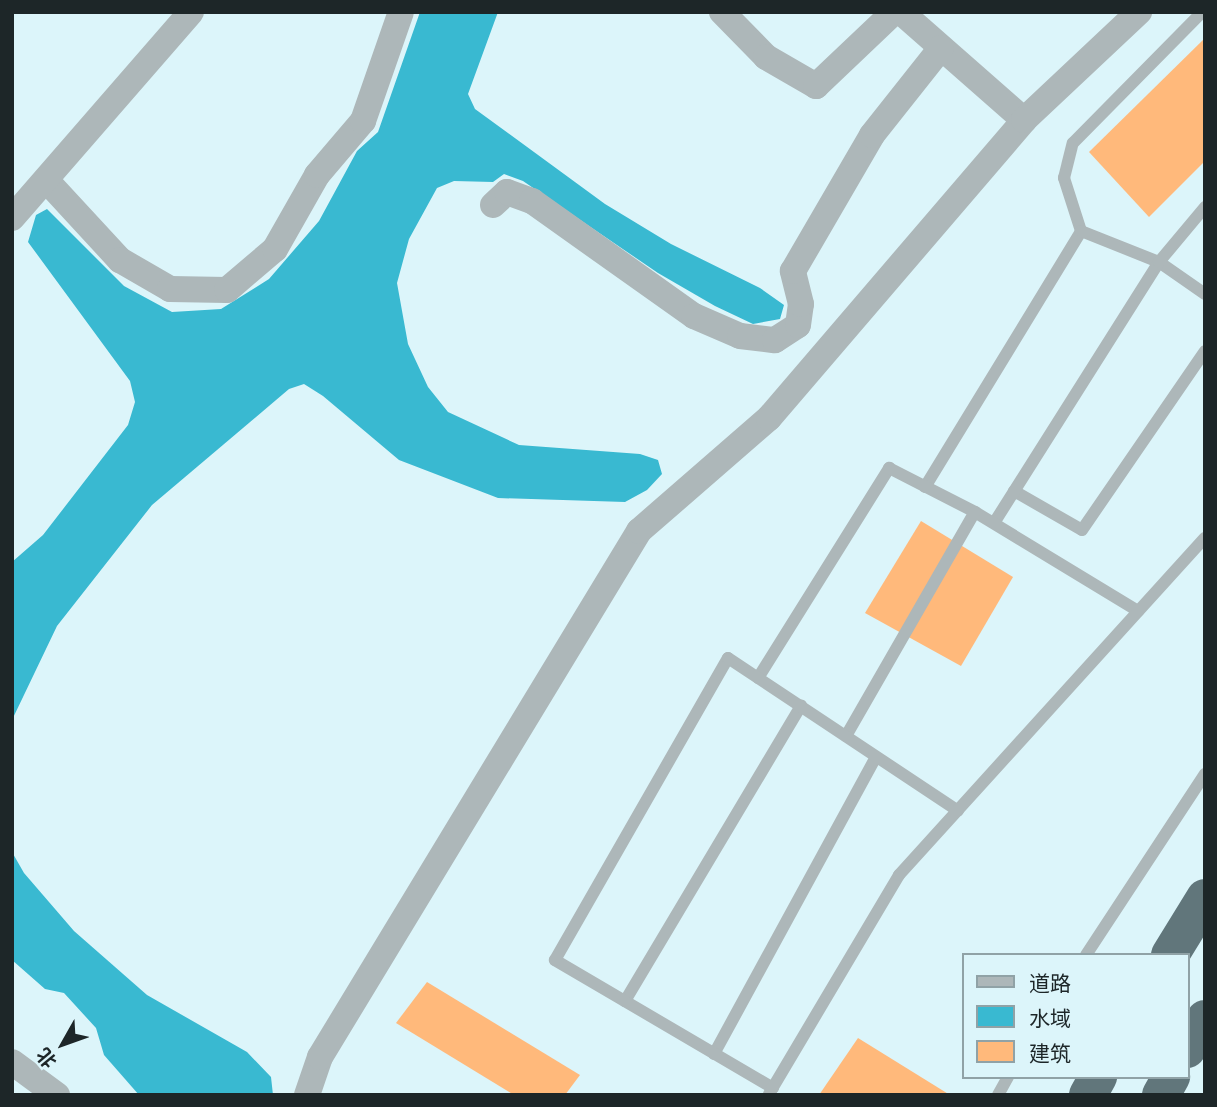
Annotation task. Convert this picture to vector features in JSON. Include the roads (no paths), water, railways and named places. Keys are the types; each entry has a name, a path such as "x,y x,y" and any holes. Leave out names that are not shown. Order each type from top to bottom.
{"highway":[{"path":"1171,953 1205,898"},
{"path":"1189,1046 1205,1019"},
{"path":"1087,1095 1097,1079"},
{"path":"1161,1095 1170,1079"}],"street":[{"path":"12,218 47,181 191,12"},
{"path":"47,181 120,260 170,289 227,290 275,249 317,175 363,121 401,12"},
{"path":"722,12 766,57 816,86 894,12"},
{"path":"901,12 1024,120"},
{"path":"307,1095 320,1057 639,531 769,418 1024,120 1139,12"},
{"path":"493,205 507,192 531,201 694,316 740,336 775,340 798,325 801,304 793,271 872,135 941,48"},
{"path":"12,1062 57,1095"}],"lane":[{"path":"925,487 1081,231 1064,178 1073,143 1202,12"},
{"path":"994,523 1159,262 1205,207"},
{"path":"1081,231 1159,262 1205,294"},
{"path":"1014,491 1082,530 1205,351"},
{"path":"758,678 889,468 975,512 1138,611"},
{"path":"846,736 975,512"},
{"path":"958,811 728,658 555,960 771,1091 900,875 958,811 1138,611 1205,538"},
{"path":"625,1001 801,706"},
{"path":"714,1054 876,757"},
{"path":"1087,953 1205,774"},
{"path":"998,1095 1007,1079"}],"water":[{"path":"420,12 498,12 468,94 475,109 605,204 671,244 760,288 784,305 780,319 753,324 715,306 658,273 523,181 504,174 493,182 454,181 437,188 409,239 397,283 408,344 428,387 448,412 519,445 640,454 658,460 662,474 647,490 625,502 498,498 399,460 323,396 304,384 289,389 152,505 57,626 12,720 12,562 43,535 128,425 135,402 130,381 28,242 36,215 47,209 124,286 172,312 221,309 269,279 319,221 357,151 378,132"},
{"path":"12,852 24,873 74,931 147,995 247,1052 271,1077 273,1095 139,1095 104,1055 96,1028 64,993 45,989 12,960"}]}
